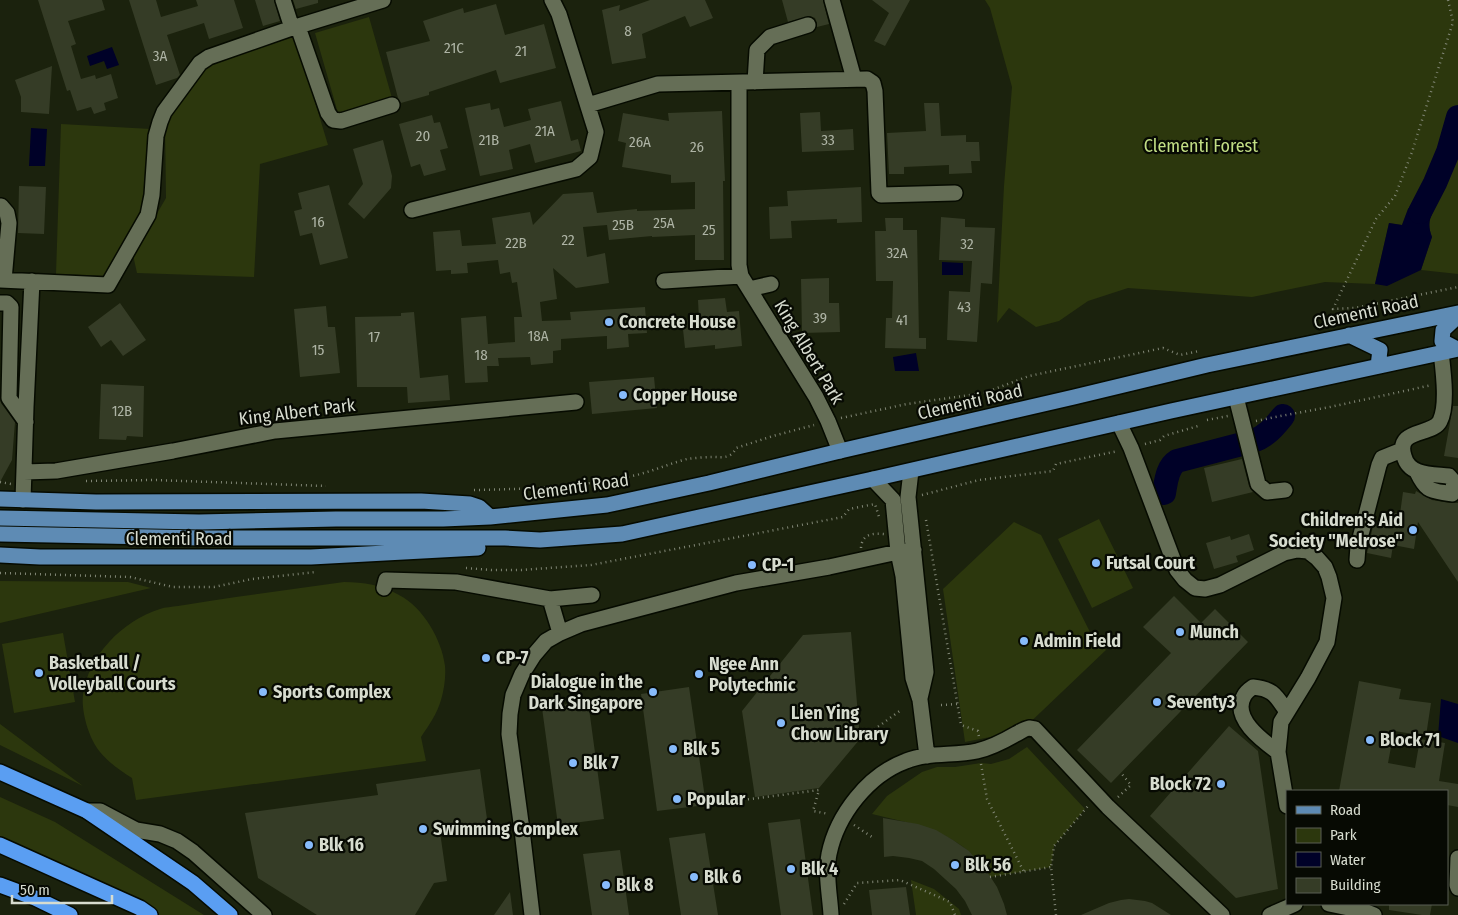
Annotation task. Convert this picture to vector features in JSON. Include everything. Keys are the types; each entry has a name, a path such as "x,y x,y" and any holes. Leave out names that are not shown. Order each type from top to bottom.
{"highway":[{"path":"0,772 87,811 193,883 230,915"},
{"path":"0,845 140,908 150,915"},
{"path":"0,885 35,898 70,915"}],"main road":[{"name":"Clementi Road","path":"0,518 199,522 490,517 607,504 709,483 1207,365 1458,314"},
{"path":"1458,314 1443,330 1442,342 1458,349"},
{"path":"1348,335 1380,350 1378,366"},
{"name":"Clementi Road","path":"0,534 203,538 505,538 540,540 622,534 1458,349"},
{"path":"0,499 96,502 421,501 470,504 479,507 490,517"},
{"name":"Clementi Road","path":"0,555 50,557 311,557 487,547 505,538"}],"street":[{"path":"284,0 328,113 333,120 341,121 392,105"},
{"path":"1,206 7,213 9,223 2,280 108,285 148,215 152,195 156,136 164,112 200,62 209,57 295,27 382,0"},
{"path":"412,210 576,169 590,157 596,132 560,14 552,0"},
{"path":"832,0 854,79"},
{"path":"755,82 757,50 770,37 808,25"},
{"path":"588,105 658,84 867,79 873,83 875,91 879,193 881,195 956,193"},
{"name":"King Albert Park","path":"739,83 739,265 745,282 816,397 840,451"},
{"path":"24,500 32,281"},
{"path":"664,281 771,284"},
{"path":"0,302 7,302 11,307 9,398 26,422"},
{"path":"1417,472 1408,465 1402,450 1404,442 1408,437 1439,424 1442,418 1444,383 1442,352"},
{"path":"1236,397 1258,484 1267,492 1285,490"},
{"name":"King Albert Park","path":"24,478 275,431 576,402"},
{"path":"1119,423 1131,448 1178,570 1185,580 1195,588 1205,589 1220,585 1284,553 1297,550 1308,551 1317,558 1329,577 1334,598 1327,642 1281,722 1278,752 1286,800"},
{"path":"1357,560 1358,546 1379,465 1382,458 1402,450"},
{"path":"910,471 908,497 926,672 920,700"},
{"path":"874,479 893,500 913,678 920,700 927,756"},
{"path":"532,915 510,734 510,714 513,695 522,674 546,641 581,624 736,583 914,550"},
{"path":"384,588 386,580 456,582 550,599 592,594"},
{"path":"550,599 560,633"},
{"path":"1278,752 1259,738 1245,721 1241,709 1244,696 1253,687 1263,688 1273,692 1287,712"},
{"path":"837,911 828,871 829,855 837,829 842,816 879,775 906,760 977,751 1009,738 1023,729 1029,728 1035,729 1108,807 1222,915"},
{"path":"87,811 100,811 136,830 160,834 177,842 193,852 264,915"},
{"path":"1458,858 1458,888"},
{"path":"1270,915 1293,905"},
{"path":"1335,905 1364,910 1374,915"}],"path":[{"path":"1448,0 1452,22 1412,152 1395,196 1376,218 1333,308 1354,308 1458,287"},
{"path":"471,490 526,489 635,476 687,459 730,456 736,448 828,421 907,404 984,393 1029,376 1163,348 1180,355 1199,351"},
{"path":"1207,420 1228,415 1235,421 1236,426 1243,425 1444,383"},
{"path":"923,504 921,494 978,480 1053,470 1056,464 1131,448 1198,426"},
{"path":"0,482 24,478"},
{"path":"78,482 170,480 333,486"},
{"path":"463,568 521,570 591,565 843,517 848,509 875,504"},
{"path":"924,512 961,725 978,732 980,743"},
{"path":"0,573 130,577 173,587 197,587 316,572"},
{"path":"941,705 958,704"},
{"path":"860,731 875,729 901,710"},
{"path":"981,763 987,799 1024,872"},
{"path":"1108,807 1131,785 1121,773"},
{"path":"743,800 819,790"},
{"path":"1056,915 1051,867 1054,846 1096,795"},
{"path":"522,830 558,825"},
{"path":"990,876 1051,867"},
{"path":"837,911 857,883 900,880 950,902 955,915"}],"green space":[{"name":"Clementi Forest","path":"985,0 1458,0 1458,274 1421,270 1432,237 1429,226 1436,200 1435,183 1419,192 1408,209 1402,225 1389,223 1375,284 1325,282 1252,297 1128,288 1088,301 1059,321 1036,327 1009,308 997,323 1004,186 1012,87 990,8"},
{"path":"369,17 392,98 338,113 315,33"},
{"path":"294,32 328,145 260,164 254,277 137,273 133,255 166,198 165,124 211,62"},
{"path":"61,124 151,129 143,212 106,276 56,274"},
{"name":"Futsal Court","path":"1099,519 1133,588 1092,608 1058,539"},
{"name":"Admin Field","path":"1014,522 1041,535 1090,632 1106,650 1021,731 965,742 943,589"},
{"path":"0,581 128,582 151,588 0,623"},
{"name":"Sports Complex","path":"344,582 372,585 386,589 408,600 430,625 435,635 443,656 445,679 437,710 421,737 426,761 136,800 132,778 119,770 96,747 89,733 83,709 86,681 92,667 109,642 133,622 162,608"},
{"name":"Basketball / Volleyball Courts","path":"63,633 75,702 14,713 2,644"},
{"path":"0,724 83,786 0,745"},
{"path":"1027,747 1085,809 1054,846 1051,867 990,877 970,853 946,836 910,823 872,814 887,796 922,772 937,767 955,767 981,763 991,764 1009,759"},
{"path":"0,797 55,822 204,915 140,915 0,840"},
{"path":"911,880 934,889 959,909 961,915 916,915"}],"water":[{"path":"112,47 119,65 107,69 104,61 90,66 87,56"},
{"path":"31,128 47,129 45,166 29,166"},
{"path":"1435,183 1436,200 1429,226 1432,237 1421,270 1387,286 1375,284 1389,223 1402,225 1408,209 1419,192"},
{"path":"942,262 963,263 963,275 942,275"},
{"path":"916,353 919,371 895,371 893,357"},
{"path":"1441,699 1458,704 1458,743 1438,736"}],"building":[{"path":"38,0 102,0 105,10 68,21 76,44 71,46 81,79 95,75 96,79 111,74 118,98 104,103 106,110 94,114 91,107 77,111 70,90 67,91"},
{"path":"129,0 156,0 161,17 198,6 196,0 234,0 243,28 209,39 204,23 167,35 180,75 177,78 156,85"},
{"path":"255,0 274,0 280,21 263,26"},
{"path":"293,0 318,0 318,3 296,9"},
{"path":"650,0 705,0 713,18 690,27 685,16 642,34 646,58 612,64 602,10 620,5 619,11"},
{"path":"782,0 823,0 829,24 817,27 815,18 810,16 788,22"},
{"path":"872,0 910,0 885,46 874,41 889,13"},
{"path":"496,4 505,35 544,24 556,68 500,83 496,70 429,92 429,95 401,103 386,52 430,41 423,21 463,8 464,13"},
{"path":"52,66 49,114 21,112 21,97 15,80"},
{"path":"561,101 571,141 578,139 581,151 535,163 530,144 509,150 513,169 480,176 465,108 490,103 491,110 499,108 504,127 531,120 528,109"},
{"path":"924,103 939,103 941,136 966,135 966,142 979,142 980,161 971,161 972,173 949,174 949,165 904,167 904,174 889,174 887,133 926,131"},
{"path":"722,111 725,181 723,181 724,260 695,260 695,235 609,240 607,225 583,227 587,257 605,253 609,283 576,288 553,268 557,299 540,302 542,321 571,320 570,312 645,307 647,333 628,334 629,347 607,349 607,336 561,339 561,350 553,351 553,363 531,365 530,357 498,358 499,366 487,366 488,382 465,383 461,318 486,316 488,344 515,342 514,317 522,317 517,282 512,283 510,272 500,274 498,260 467,263 468,273 451,274 451,270 436,271 433,232 460,230 462,246 496,244 492,218 530,212 533,225 563,194 593,192 597,213 637,209 637,211 695,209 695,182 671,183 671,175 622,167 626,143 618,141 623,113 669,121 668,113"},
{"path":"820,112 821,131 853,129 854,150 802,152 800,113"},
{"path":"432,115 434,123 440,122 448,148 440,150 446,170 424,176 420,164 411,167 399,124"},
{"path":"383,140 392,176 391,188 364,219 348,204 363,184 353,149"},
{"path":"329,185 348,258 320,265 312,233 300,236 294,211 302,209 298,193"},
{"path":"19,186 46,187 44,234 18,233"},
{"path":"861,187 862,222 837,223 837,219 791,221 792,238 770,239 769,207 788,206 787,191"},
{"path":"941,217 965,219 965,227 995,228 992,284 981,283 977,342 947,340 949,291 970,292 972,261 939,260"},
{"path":"885,218 903,218 903,230 917,230 919,338 926,338 926,349 885,348 886,318 892,318 893,281 876,281 875,231 886,231"},
{"path":"829,278 829,303 839,303 840,332 802,333 801,279"},
{"path":"725,298 727,312 739,311 742,346 715,349 715,345 685,348 682,320 699,319 698,300"},
{"path":"120,303 146,340 123,356 111,340 101,347 88,327"},
{"path":"326,306 328,327 335,327 340,373 300,377 294,309"},
{"path":"414,312 420,378 448,375 450,400 408,403 407,387 357,387 355,317 401,316 401,313"},
{"name":"Copper House","path":"654,377 657,408 592,414 589,382"},
{"path":"101,384 144,386 143,437 127,436 126,440 99,439"},
{"path":"0,399 15,422 12,460 0,482"},
{"path":"1453,406 1458,406 1458,458 1444,456"},
{"path":"1242,459 1249,486 1253,492 1212,502 1204,468"},
{"name":"Children's Aid Society \"Melrose\"","path":"1416,491 1432,500 1458,503 1458,582 1418,522 1414,549 1393,545 1391,558 1367,553 1374,522 1388,524 1390,512 1400,514 1403,492 1415,494"},
{"path":"1249,534 1254,550 1236,556 1238,562 1214,569 1206,543 1230,536 1231,540"},
{"name":"Seventy3","path":"1174,596 1201,623 1215,609 1248,642 1111,783 1077,750 1171,653 1143,627"},
{"path":"851,632 860,739 819,788 755,797 742,711 803,635"},
{"path":"1359,681 1401,689 1399,699 1431,703 1426,736 1394,731 1388,763 1415,768 1420,739 1445,743 1439,781 1458,784 1458,807 1448,805 1448,790 1339,790"},
{"name":"Blk 5","path":"689,687 706,805 657,811 641,694"},
{"name":"Blk 7","path":"588,701 604,819 558,825 542,708"},
{"name":"Block 72","path":"1229,726 1258,751 1278,889 1236,898 1150,816"},
{"path":"480,769 488,826 440,832 447,881 434,883 415,915 317,915 258,878 245,813 378,795 376,784"},
{"name":"Blk 56","path":"883,818 918,824 936,830 969,851 986,870 997,887 1007,915 972,915 956,889 922,861 893,856 884,857"},
{"name":"Blk 4","path":"800,819 813,915 781,915 768,823"},
{"name":"Blk 6","path":"705,833 718,915 681,915 669,838"},
{"name":"Blk 8","path":"620,850 629,915 592,915 583,854"},
{"path":"906,887 910,915 872,915 869,890"},
{"path":"510,892 513,915 494,915"},
{"path":"1129,899 1152,903 1171,915 1081,915 1109,903"},
{"path":"1389,905 1432,905 1430,915 1389,910"}],"waterway":[{"path":"1420,212 1448,152 1458,117"},
{"path":"1253,441 1266,434 1283,416"},
{"path":"1164,493 1169,471 1177,461 1242,444"}],"place":[{"name":"Concrete House","path":"609,322"},
{"name":"Copper House","path":"623,395"},
{"name":"Children's Aid Society \"Melrose\"","path":"1413,530"},
{"name":"Futsal Court","path":"1096,563"},
{"name":"CP-1","path":"752,565"},
{"name":"Munch","path":"1180,632"},
{"name":"Admin Field","path":"1024,641"},
{"name":"CP-7","path":"486,658"},
{"name":"Basketball / Volleyball Courts","path":"39,673"},
{"name":"Ngee Ann Polytechnic","path":"699,674"},
{"name":"Sports Complex","path":"263,692"},
{"name":"Dialogue in the Dark Singapore","path":"653,692"},
{"name":"Seventy3","path":"1157,702"},
{"name":"Lien Ying Chow Library","path":"781,723"},
{"name":"Block 71","path":"1370,740"},
{"name":"Blk 5","path":"673,749"},
{"name":"Blk 7","path":"573,763"},
{"name":"Block 72","path":"1221,784"},
{"name":"Popular","path":"677,799"},
{"name":"Swimming Complex","path":"423,829"},
{"name":"Blk 16","path":"309,845"},
{"name":"Blk 56","path":"955,865"},
{"name":"Blk 4","path":"791,869"},
{"name":"Blk 6","path":"694,877"},
{"name":"Blk 8","path":"606,885"}]}
